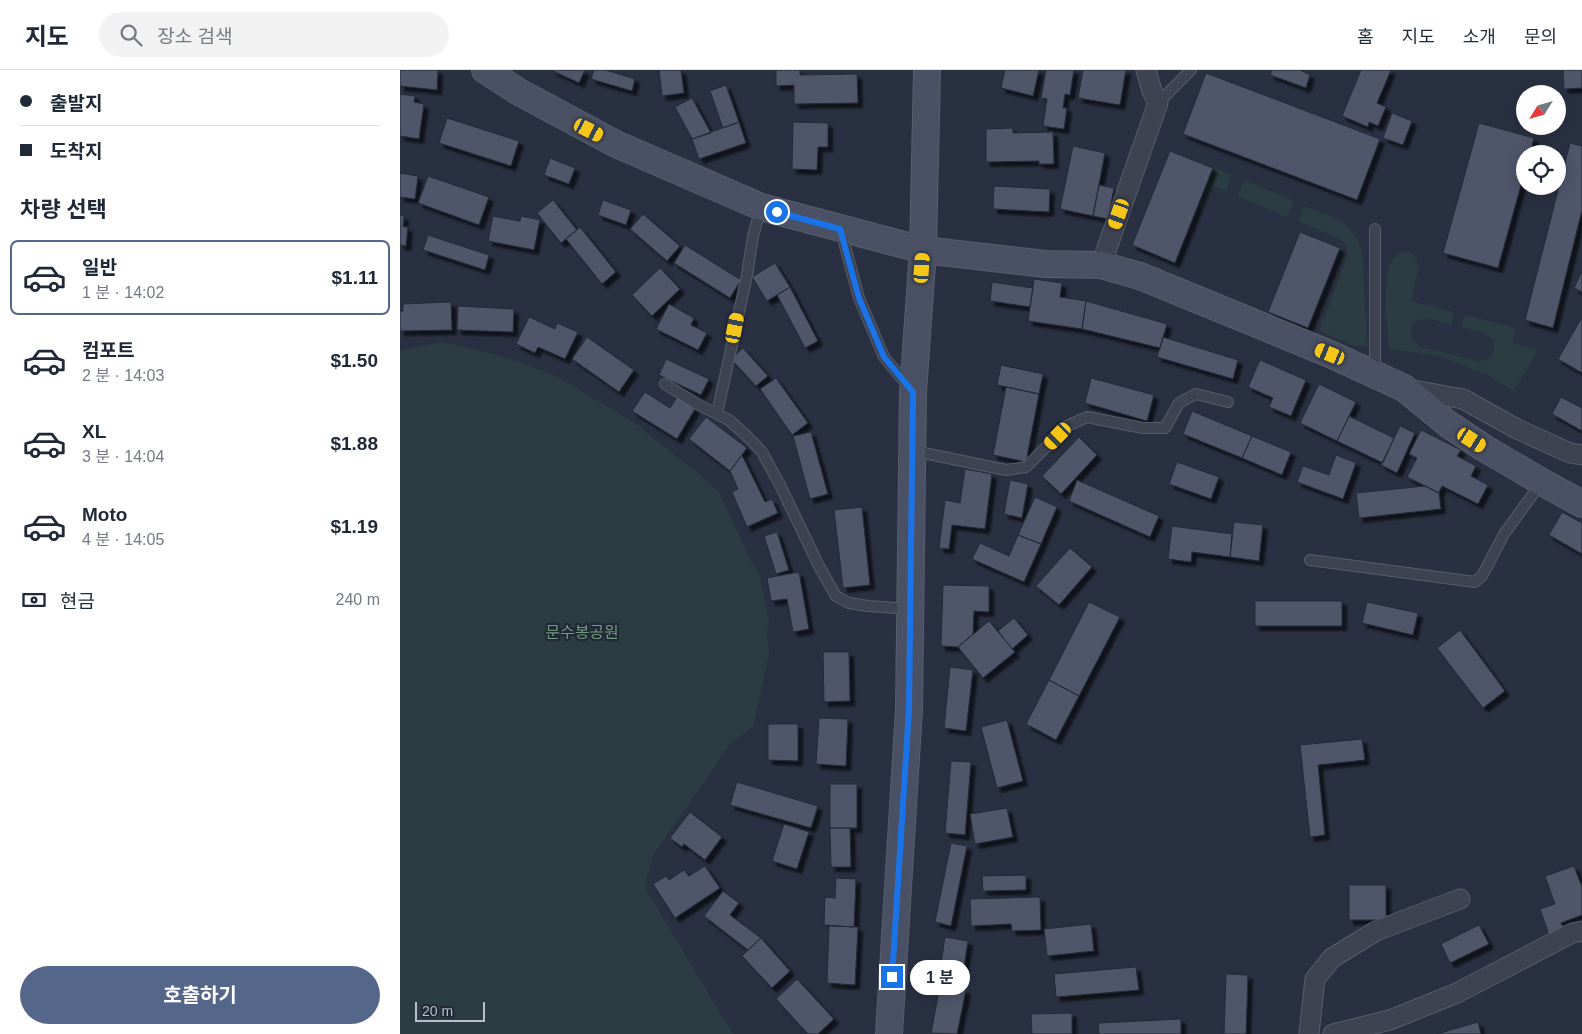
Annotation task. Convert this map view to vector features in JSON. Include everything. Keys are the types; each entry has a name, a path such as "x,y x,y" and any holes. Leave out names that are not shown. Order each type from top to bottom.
{"street":[{"path":"485,70 545,106 616,144 761,207 923,250 1045,264 1102,265 1140,276 1330,354 1404,388 1464,399 1517,429 1570,453 1582,455"},
{"path":"889,1034 909,709 913,392 923,250 927,70"},
{"path":"1102,265 1158,103 1152,91 1146,70"},
{"path":"1404,388 1448,424 1542,482 1582,504"},
{"path":"1309,1034 1315,979 1332,958 1376,931 1460,900"},
{"path":"1333,1034 1390,1020 1457,992 1572,933 1582,931"}],"lane":[{"path":"1158,103 1191,70"},
{"path":"717,414 747,275 753,236 761,207"},
{"path":"840,229 859,298 884,357 913,392"},
{"path":"1375,229 1375,375"},
{"path":"665,384 729,420 762,452 836,596 849,602 868,606 910,609"},
{"path":"913,451 1006,470 1026,467 1067,426 1087,417 1143,428 1165,428 1180,403 1196,394 1228,402"},
{"path":"1310,560 1475,582 1482,576 1504,534 1542,482"}],"green space":[{"path":"1215,168 1232,175 1226,191 1213,186 1203,211 1198,209"},
{"path":"1244,180 1294,201 1287,217 1237,196"},
{"path":"1304,206 1340,221 1353,232 1358,240 1362,251 1367,347 1354,346 1319,331 1348,255 1347,248 1342,240 1298,221"},
{"path":"1404,251 1414,254 1419,266 1411,301 1454,312 1452,325 1427,319 1418,320 1414,323 1410,331 1416,344 1421,347 1482,361 1489,358 1493,353 1494,341 1484,333 1461,327 1465,315 1516,328 1512,343 1538,350 1514,391 1489,376 1440,356 1389,349 1386,303 1387,279 1392,260"},
{"name":"문수봉공원","path":"442,342 501,356 554,375 640,426 719,492 751,561 759,573 769,622 767,633 769,655 753,727 732,742 653,855 645,884 646,889 733,1034 400,1034 400,351"}],"building":[{"path":"400,70 438,70 437,90 400,86"},
{"path":"551,70 585,70 579,83"},
{"path":"594,70 606,70 635,79 632,91 591,79"},
{"path":"659,70 681,70 684,93 662,96"},
{"path":"776,70 800,70 800,75 857,74 858,103 794,104 794,85 776,86"},
{"path":"1005,70 1039,70 1033,96 1001,88"},
{"path":"1046,70 1074,70 1070,95 1065,94 1063,108 1067,108 1064,129 1043,126 1047,99 1041,98"},
{"path":"1083,70 1126,70 1120,105 1078,98"},
{"path":"1272,70 1300,70 1310,75 1306,88 1270,75"},
{"path":"1361,70 1391,70 1377,103 1386,107 1378,126 1369,122 1368,127 1342,116"},
{"path":"1563,70 1582,70 1582,88 1566,89 1566,85 1564,85"},
{"path":"1206,73 1380,139 1357,200 1183,134"},
{"path":"726,85 739,122 723,128 710,91"},
{"path":"400,94 415,96 414,102 424,104 419,139 400,136"},
{"path":"692,98 711,133 692,139 675,107"},
{"path":"1392,113 1412,121 1403,145 1383,138"},
{"path":"447,118 519,141 511,166 439,143"},
{"path":"739,122 746,143 699,159 692,139"},
{"path":"793,122 828,123 828,147 818,147 817,170 792,169"},
{"path":"1479,123 1516,133 1516,135 1534,138 1532,145 1516,145 1516,195 1518,195 1498,268 1443,253"},
{"path":"1013,128 1013,133 1053,132 1054,164 1039,164 1039,161 986,162 986,129"},
{"path":"1570,143 1582,146 1582,210 1553,328 1525,320 1557,195 1566,195 1566,159"},
{"path":"1073,146 1105,153 1093,216 1060,209"},
{"path":"1170,151 1213,168 1175,263 1132,245"},
{"path":"550,158 575,168 569,184 544,175"},
{"path":"400,173 418,176 415,199 400,197"},
{"path":"428,176 489,197 479,225 418,203"},
{"path":"1099,185 1114,188 1108,219 1093,216"},
{"path":"994,186 1050,189 1049,212 993,209"},
{"path":"553,200 577,230 561,243 537,213"},
{"path":"603,200 631,210 626,225 598,215"},
{"path":"643,214 680,246 667,261 630,229"},
{"path":"400,215 404,216 403,227 408,227 406,246 400,245"},
{"path":"493,216 520,221 521,216 540,220 534,250 488,241"},
{"path":"580,227 616,272 602,284 566,239"},
{"path":"1300,232 1340,248 1308,328 1268,312"},
{"path":"428,235 489,255 485,270 423,250"},
{"path":"685,245 741,280 730,298 674,263"},
{"path":"775,263 790,287 767,301 752,277"},
{"path":"660,268 680,289 652,316 632,295"},
{"path":"1582,271 1582,292 1574,288"},
{"path":"1034,279 1062,283 1060,297 1086,301 1082,329 1028,321"},
{"path":"992,282 1033,288 1030,307 990,301"},
{"path":"790,287 818,341 805,348 777,295"},
{"path":"1086,301 1167,324 1160,348 1082,329"},
{"path":"451,302 452,330 400,331 400,311 403,311 403,304"},
{"path":"669,304 694,318 691,325 707,333 698,350 656,329"},
{"path":"458,306 514,309 513,332 457,330"},
{"path":"529,317 555,329 557,323 578,332 565,359 538,347 535,353 516,344"},
{"path":"1582,317 1582,373 1558,359"},
{"path":"587,337 634,370 619,392 572,359"},
{"path":"1163,337 1238,360 1233,379 1157,357"},
{"path":"743,348 768,376 756,386 731,359"},
{"path":"666,359 709,379 701,395 659,375"},
{"path":"1260,360 1306,380 1291,416 1269,407 1273,398 1248,387"},
{"path":"1001,365 1043,374 1039,394 997,385"},
{"path":"776,378 808,423 792,435 760,389"},
{"path":"1091,378 1154,395 1147,421 1085,403"},
{"path":"1319,384 1356,402 1337,441 1300,423"},
{"path":"1006,387 1039,394 1026,462 993,455"},
{"path":"645,392 670,408 677,397 695,409 677,439 632,411"},
{"path":"1561,397 1582,408 1582,431 1552,414"},
{"path":"1192,411 1252,436 1242,458 1183,434"},
{"path":"1349,416 1394,438 1383,463 1337,441"},
{"path":"706,417 747,448 730,471 689,439"},
{"path":"1400,426 1415,433 1397,473 1381,465"},
{"path":"1421,430 1461,450 1457,456 1476,466 1471,476 1488,485 1478,504 1442,486 1439,493 1407,477 1417,458 1409,454"},
{"path":"811,432 828,494 810,499 793,436"},
{"path":"1252,436 1291,452 1282,475 1242,458"},
{"path":"1079,437 1097,455 1061,494 1042,476"},
{"path":"742,455 765,502 772,499 778,513 747,527 732,492 738,489 730,471"},
{"path":"1336,455 1356,463 1343,499 1297,482 1303,466 1329,475"},
{"path":"1177,462 1219,477 1211,499 1169,484"},
{"path":"965,469 992,474 985,529 952,525 949,549 939,548 945,500 960,503"},
{"path":"1010,480 1028,484 1022,518 1004,514"},
{"path":"1077,480 1159,516 1150,537 1069,501"},
{"path":"1425,486 1439,493 1441,509 1359,518 1356,493"},
{"path":"1035,497 1057,507 1041,544 1018,535"},
{"path":"862,507 870,585 843,588 834,510"},
{"path":"1562,512 1582,523 1582,554 1549,535"},
{"path":"1234,522 1263,525 1259,561 1230,557"},
{"path":"1172,526 1232,534 1230,557 1192,552 1191,562 1168,559"},
{"path":"777,532 789,570 776,574 764,536"},
{"path":"1018,535 1041,544 1024,582 972,559 980,543 1009,556"},
{"path":"1070,548 1092,567 1059,605 1036,586"},
{"path":"799,572 809,629 793,632 787,599 771,601 767,578"},
{"path":"943,585 989,586 989,612 974,611 973,634 958,647 941,646"},
{"path":"1255,601 1342,601 1342,626 1255,626"},
{"path":"1089,602 1120,617 1079,696 1049,680"},
{"path":"1367,602 1418,613 1413,635 1362,623"},
{"path":"1014,618 1028,635 1012,649 998,631"},
{"path":"989,621 1015,652 983,678 958,647"},
{"path":"1460,630 1505,691 1483,708 1437,648"},
{"path":"823,652 849,652 850,701 824,702"},
{"path":"950,667 973,670 966,731 944,728"},
{"path":"1049,680 1079,696 1056,740 1026,724"},
{"path":"819,718 848,719 846,766 816,764"},
{"path":"1007,720 1023,781 997,788 981,727"},
{"path":"768,724 798,724 798,761 768,760"},
{"path":"1362,739 1365,760 1318,765 1325,835 1310,837 1300,745"},
{"path":"951,761 971,762 965,835 945,833"},
{"path":"737,782 818,806 811,828 730,805"},
{"path":"830,784 857,784 857,828 830,828"},
{"path":"1007,808 1013,837 975,844 970,814"},
{"path":"690,812 722,837 705,860 684,844 682,847 670,838"},
{"path":"784,824 809,832 797,869 772,861"},
{"path":"830,828 850,828 851,867 831,867"},
{"path":"951,843 967,846 951,926 935,922"},
{"path":"705,866 720,888 675,918 653,884 666,876 669,880 684,870 689,876"},
{"path":"1574,866 1582,887 1582,915 1561,923 1564,929 1549,935 1540,909 1555,904 1545,876"},
{"path":"1026,875 1026,890 983,891 982,876"},
{"path":"836,878 856,879 854,927 824,925 825,897 835,898"},
{"path":"1349,885 1386,885 1386,920 1349,920"},
{"path":"723,891 739,903 730,915 761,938 748,950 704,916"},
{"path":"1040,897 1041,930 1012,931 1011,924 971,926 970,899"},
{"path":"1091,924 1094,951 1047,956 1044,929"},
{"path":"1479,925 1489,944 1450,963 1441,944"},
{"path":"829,926 858,927 855,985 827,983"},
{"path":"945,937 968,941 962,980 939,977"},
{"path":"761,938 790,971 772,988 742,956"},
{"path":"1136,967 1139,990 1056,997 1054,974"},
{"path":"1226,974 1248,975 1246,1034 1224,1034"},
{"path":"797,979 834,1019 818,1034 808,1034 776,999"},
{"path":"940,985 966,990 957,1034 931,1033"},
{"path":"1072,1013 1072,1034 1032,1034 1031,1014"},
{"path":"1181,1019 1181,1034 1099,1034 1098,1023"},
{"path":"1478,1022 1481,1034 1437,1034"}],"route":[{"path":"777,212 840,229 859,298 884,357 913,392 909,709 892,977"}]}
